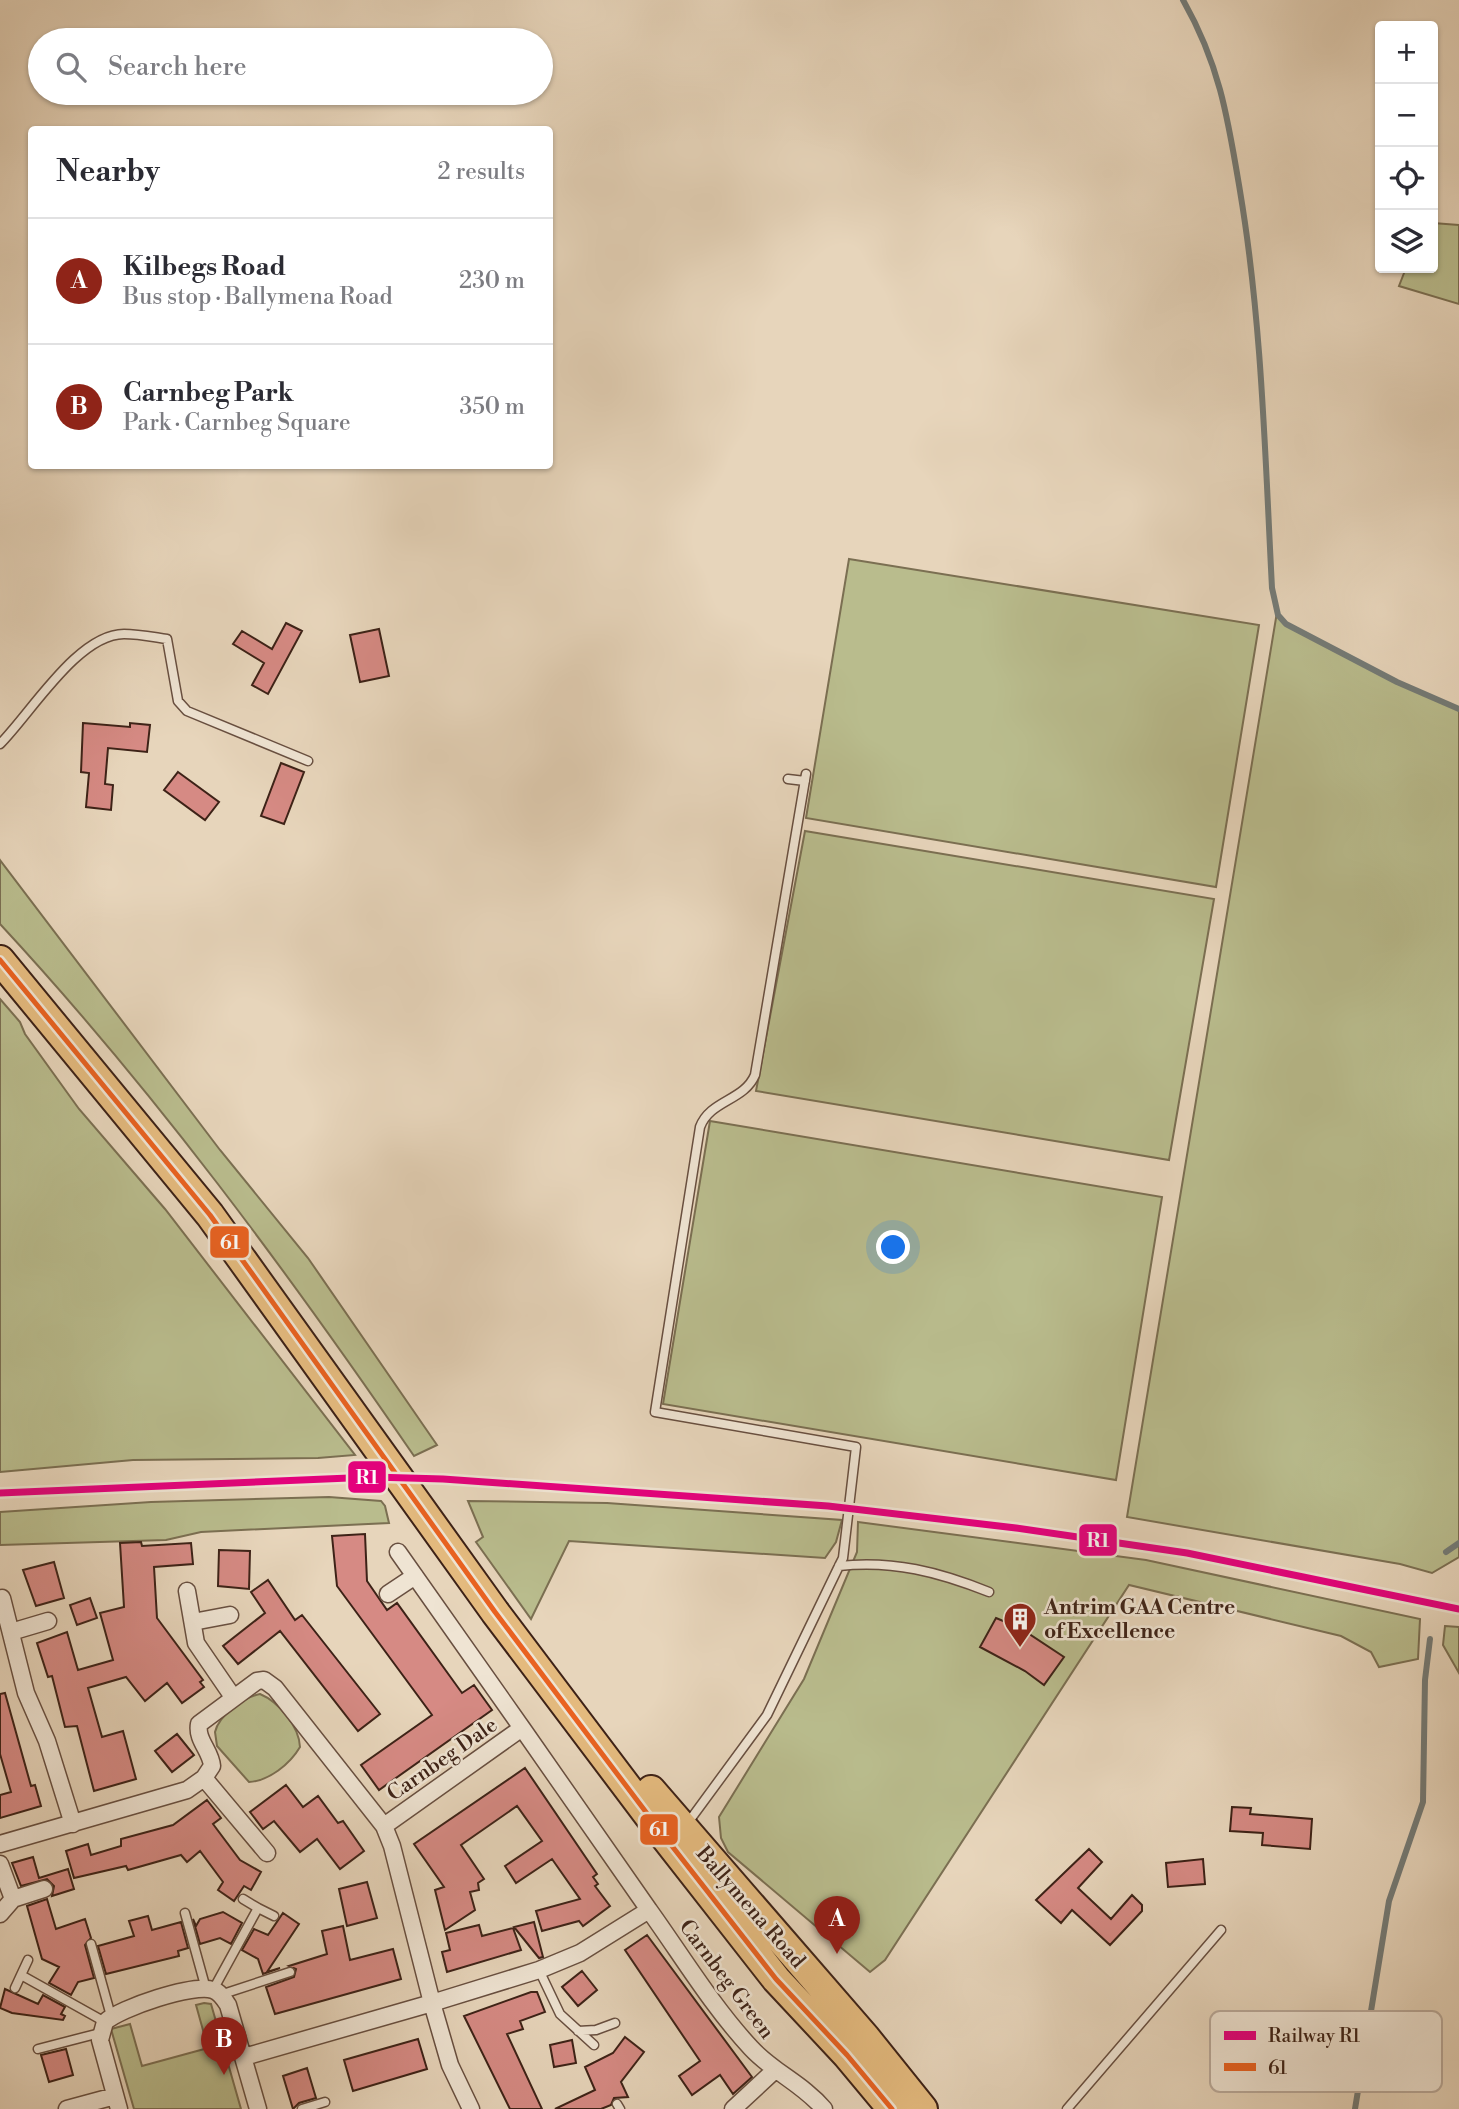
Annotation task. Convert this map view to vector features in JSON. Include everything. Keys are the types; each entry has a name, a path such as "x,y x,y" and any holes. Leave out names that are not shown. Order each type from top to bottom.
{"highway":[{"name":"Ballymena Road","path":"0,960 210,1215 495,1612 675,1833 866,2038 923,2109"},
{"name":"Ballymena Road","path":"675,1833 776,1979 848,2055 891,2109"}],"street":[{"name":"Carnbeg Dale","path":"204,1779 212,1762 198,1734 199,1724 257,1681 269,1682 384,1826 522,1728 398,1552"},
{"path":"388,1594 415,1576"},
{"path":"187,1591 201,1651 233,1697"},
{"path":"2,1598 7,1627 26,1693 47,1741 73,1824"},
{"path":"193,1622 230,1615"},
{"path":"7,1627 48,1621"},
{"name":"Carnbeg Green","path":"522,1728 716,2005 750,2047 774,2071 804,2089 824,2109"},
{"path":"0,1844 187,1790 204,1779 267,1853"},
{"path":"384,1826 392,1846 450,2065 471,2109"},
{"path":"0,1864 13,1899"},
{"path":"0,1914 13,1899 44,1889"},
{"path":"244,2057 539,1970 609,1938 649,1910"},
{"path":"67,2109 117,2103 105,2024 183,1992 213,1991 231,2013 258,2109"},
{"name":"Carnbeg Green","path":"733,2109 774,2071"}],"lane":[{"path":"0,744 93,643 122,634 167,639 178,701 187,711 308,761"},
{"path":"675,1833 767,1715 839,1566 845,1544 856,1447 655,1412 700,1127 705,1115 750,1087 755,1075 805,777 788,779"},
{"path":"839,1566 863,1563 942,1573 989,1592"},
{"path":"243,1899 274,1916"},
{"path":"213,1991 258,1908"},
{"path":"185,1913 213,1991"},
{"path":"1066,2109 1221,1930"},
{"path":"91,1944 105,2024"},
{"path":"15,1988 28,1960"},
{"path":"539,1970 560,2014 594,2045"},
{"path":"213,1991 290,1972"},
{"path":"21,1975 105,2024"},
{"path":"578,2031 596,2031 615,2023"},
{"path":"38,2049 105,2024"},
{"path":"302,2109 325,2102"}],"green space":[{"path":"1438,223 1459,225 1459,304 1399,286 1404,273 1438,273"},
{"path":"849,559 1259,625 1216,887 806,818"},
{"path":"1277,612 1286,624 1397,682 1459,709 1459,1557 1432,1573 1400,1564 1127,1517"},
{"path":"805,831 1214,899 1169,1160 756,1091"},
{"path":"0,860 220,1150 308,1258 437,1445 414,1456 217,1182 111,1051 0,924"},
{"path":"0,999 20,1022 25,1034 79,1109 165,1209 355,1455 318,1458 133,1460 0,1472"},
{"path":"710,1121 1162,1197 1116,1480 663,1404"},
{"path":"329,1497 381,1501 389,1523 201,1532 166,1540 0,1545 0,1512 151,1502"},
{"path":"468,1501 607,1503 842,1520 836,1542 825,1558 569,1541 531,1619 476,1542 483,1537"},
{"path":"858,1522 1146,1560 1420,1619 1418,1659 1379,1667 1371,1652 1341,1636 1129,1585 885,1960 870,1972 728,1852 721,1838 719,1817 804,1679 857,1552"},
{"path":"1445,1626 1459,1627 1459,1673 1443,1645"},
{"path":"260,1694 287,1716 296,1731 300,1747 291,1760 278,1770 257,1781 249,1782 217,1746 215,1732 221,1719 233,1708"},
{"path":"211,2004 241,2109 134,2109 111,2029 130,2024 142,2066 208,2048 196,2005"}],"building":[{"path":"286,623 302,631 268,694 252,685 264,663 233,644 242,631 272,649"},
{"path":"379,629 389,676 360,682 350,635"},
{"path":"83,723 130,727 130,723 150,725 147,752 108,748 105,784 113,785 111,810 86,807 89,773 81,772"},
{"path":"281,763 304,772 284,824 261,816"},
{"path":"178,772 219,802 205,820 164,790"},
{"path":"365,1534 367,1581 387,1610 397,1603 462,1693 474,1685 492,1710 379,1790 361,1765 432,1715 337,1586 332,1536"},
{"path":"141,1542 142,1546 191,1543 193,1564 154,1567 157,1618 203,1680 200,1682 204,1687 182,1703 167,1683 145,1701 126,1677 88,1688 102,1737 123,1731 136,1779 94,1791 77,1726 65,1727 52,1676 48,1677 37,1643 67,1632 78,1670 113,1660 100,1613 124,1607 120,1543"},
{"path":"219,1550 250,1551 249,1589 218,1586"},
{"path":"54,1562 64,1598 36,1606 23,1570"},
{"path":"268,1580 295,1620 302,1615 380,1714 358,1731 280,1631 238,1664 223,1646 265,1613 251,1592"},
{"path":"90,1598 97,1618 77,1625 70,1605"},
{"name":"Antrim GAA Centre of Excellence","path":"996,1618 1020,1628 1064,1657 1044,1685 1025,1671 980,1647"},
{"path":"5,1693 31,1786 35,1785 41,1806 0,1818 0,1795 11,1792 0,1754 0,1694"},
{"path":"177,1734 194,1755 172,1772 155,1751"},
{"path":"525,1768 597,1874 593,1877 598,1884 595,1886 610,1906 583,1926 579,1921 542,1931 536,1911 580,1899 552,1859 516,1883 505,1866 542,1841 517,1806 461,1845 484,1879 478,1883 479,1890 470,1892 475,1910 445,1930 435,1890 444,1887 414,1844"},
{"path":"286,1785 303,1807 318,1796 338,1823 343,1821 364,1851 340,1869 317,1839 300,1852 274,1821 263,1829 250,1812"},
{"path":"207,1800 221,1818 213,1824 240,1860 261,1872 251,1890 244,1886 234,1901 218,1890 223,1882 200,1851 187,1862 181,1855 128,1870 126,1866 74,1878 66,1851 88,1844 91,1855 121,1846 121,1839 173,1825"},
{"path":"1232,1807 1251,1808 1250,1814 1312,1819 1310,1849 1262,1845 1263,1833 1230,1831"},
{"path":"1089,1849 1102,1862 1078,1888 1111,1919 1132,1895 1142,1905 1142,1911 1110,1945 1072,1910 1061,1923 1036,1900"},
{"path":"33,1857 39,1878 68,1869 74,1889 52,1896 54,1886 47,1879 21,1886 12,1863"},
{"path":"1203,1859 1205,1884 1168,1887 1166,1863"},
{"path":"367,1882 377,1918 347,1926 339,1889"},
{"path":"47,1899 56,1929 85,1919 91,1938 85,1945 94,1978 78,1982 71,1995 49,1983 59,1967 42,1959 27,1906"},
{"path":"223,1912 242,1923 231,1944 220,1938 200,1944 193,1919 196,1926 200,1919"},
{"path":"283,1913 299,1924 267,1972 280,1968 263,1974 258,1959 242,1950 254,1929 268,1935"},
{"path":"148,1916 152,1930 181,1922 188,1948 178,1951 179,1956 106,1974 98,1946 134,1936 129,1921"},
{"path":"534,1922 543,1957 539,1958 514,1927"},
{"path":"479,1925 482,1936 513,1928 521,1950 447,1972 442,1952 450,1950 446,1933"},
{"path":"343,1926 350,1960 393,1949 401,1979 275,2014 266,1987 294,1977 296,1969 289,1966 327,1954 322,1931"},
{"path":"647,1935 752,2077 733,2094 720,2075 692,2095 679,2076 700,2061 625,1950"},
{"path":"582,1971 597,1990 578,2006 562,1987"},
{"path":"5,1989 38,2004 43,1995 65,2007 61,2014 65,2016 63,2020 12,2013 0,2008"},
{"path":"537,1992 545,2012 520,2021 523,2029 507,2034 542,2109 510,2109 464,2016"},
{"path":"625,2037 644,2052 621,2082 628,2097 614,2098 611,2105 601,2109 555,2109 595,2090 585,2067 613,2053"},
{"path":"418,2039 427,2069 353,2091 344,2060"},
{"path":"572,2040 576,2063 554,2067 550,2045"},
{"path":"66,2049 73,2075 49,2082 41,2055"},
{"path":"307,2068 316,2098 299,2103 293,2109 283,2076"}],"waterway":[{"path":"1183,0 1206,47 1221,93 1240,191 1258,339 1272,588 1278,615 1286,624 1397,682 1459,709"},
{"path":"1446,1552 1459,1543"},
{"path":"1371,2011 1389,1901 1423,1802 1425,1680 1430,1639"},
{"path":"1355,2109 1358,2092"}],"rail line":[{"name":"R1","path":"0,1493 373,1477 443,1479 828,1506 1016,1528 1187,1553 1459,1609"}],"transit line":[{"name":"61","path":"0,960 210,1215 495,1612 661,1832 776,1979 847,2055 892,2109"}],"place":[{"name":"Antrim GAA Centre of Excellence","path":"1020,1649"},
{"name":"Kilbegs Road","path":"837,1954"},
{"name":"Carnbeg Park","path":"224,2075"}]}
